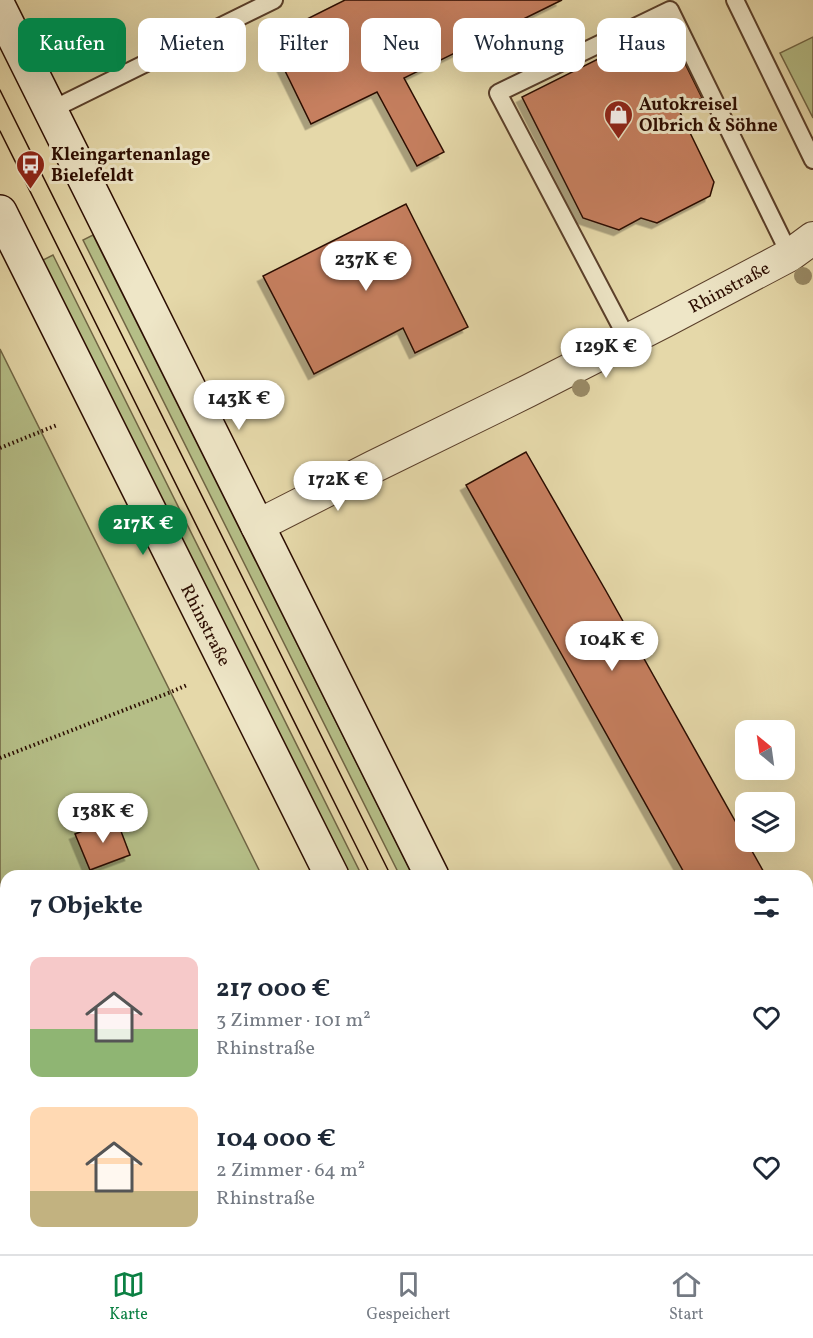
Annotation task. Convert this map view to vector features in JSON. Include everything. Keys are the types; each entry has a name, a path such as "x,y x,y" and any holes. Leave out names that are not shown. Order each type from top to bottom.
{"main road":[{"path":"0,9 429,870"},
{"name":"Rhinstraße","path":"0,212 329,870"}],"street":[{"name":"Rhinstraße","path":"257,526 628,340 801,246"}],"lane":[{"path":"51,110 274,0"},
{"path":"735,0 813,160"},
{"path":"628,340 498,93 670,10 801,246"}],"path":[{"path":"0,448 57,425"},
{"path":"0,758 187,685"}],"green space":[{"path":"813,37 813,118 780,53"},
{"path":"93,235 410,870 397,870 83,240"},
{"path":"53,255 359,870 345,870 41,261"},
{"path":"0,349 259,870 0,870"}],"building":[{"path":"345,0 562,0 526,18 453,18 453,54 441,60 441,18 361,18 361,72 416,72 404,78 444,152 417,166 377,92 311,124 286,72 349,72 349,18 309,18"},
{"name":"Autokreisel Olbrich & Söhne","path":"597,60 597,72 686,72 686,66 702,98 679,110 714,182 710,196 657,223 641,218 619,230 583,218 522,97 572,72 585,72 585,66"},
{"path":"406,204 468,327 415,353 403,328 314,374 263,276"},
{"path":"526,452 735,821 735,852 753,852 763,870 683,870 466,485"},
{"path":"116,818 130,855 90,870 75,834"}],"tram line":[{"path":"0,90 388,870"},
{"path":"0,131 368,870"}],"place":[{"name":"Autokreisel Olbrich & Söhne","path":"618,140"},
{"name":"Kleingartenanlage Bielefeldt","path":"30,190"}]}
